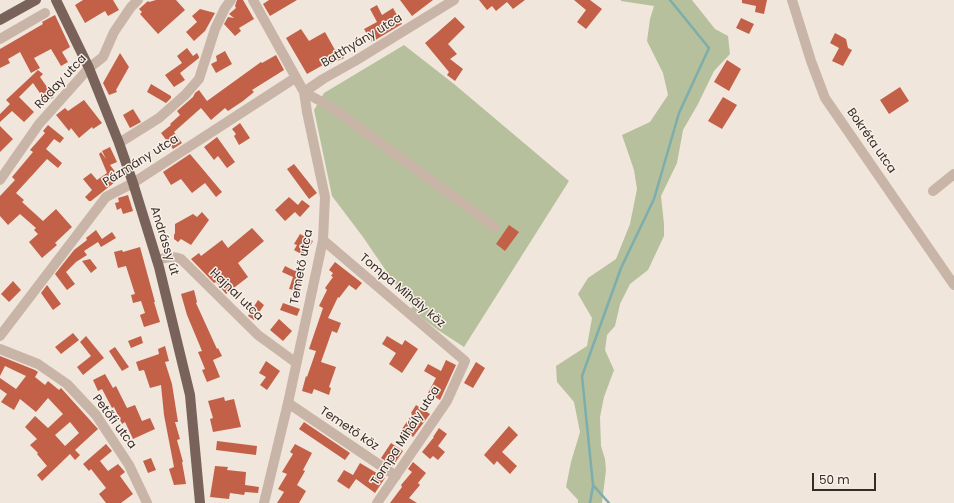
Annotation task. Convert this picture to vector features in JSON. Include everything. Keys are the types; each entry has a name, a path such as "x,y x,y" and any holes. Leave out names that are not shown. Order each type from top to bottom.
{"main road":[{"path":"0,20 36,0"},
{"name":"Andrássy út","path":"56,0 89,68 119,143 157,260 190,395 200,503"}],"street":[{"name":"Ráday utca","path":"0,180 39,124 89,68 103,57 114,32 131,7 138,0"},
{"path":"119,143 159,118 185,95 199,79 215,29 225,8 231,0"},
{"name":"Temető utca","path":"253,0 304,92 326,197 322,240 288,402 264,503"},
{"name":"Batthyány utca","path":"304,92 323,78 356,61 454,0"},
{"name":"Bokréta utca","path":"792,0 811,61 825,98 954,285"},
{"path":"0,39 45,14"},
{"name":"Pázmány utca","path":"0,336 106,197 133,183 295,78"},
{"path":"304,92 331,107 495,227"},
{"path":"933,191 954,174"},
{"name":"Tompa Mihály köz","path":"322,240 465,361"},
{"name":"Hajnal utca","path":"157,260 176,256 181,259 258,335 296,362"},
{"name":"Petőfi utca","path":"0,349 38,364 68,384 96,415 129,465 147,503"},
{"name":"Tompa Mihály utca","path":"377,503 447,401 465,361"},
{"name":"Temető köz","path":"288,402 396,476"}],"green space":[{"path":"621,0 692,0 715,29 728,36 730,54 714,71 683,130 677,163 661,196 664,236 648,270 630,284 620,304 615,326 607,335 605,350 614,370 604,397 600,417 601,446 605,459 606,470 602,503 578,503 578,500 566,487 571,462 580,432 574,402 557,382 556,366 587,346 592,318 578,294 588,278 616,259 630,224 637,189 634,170 622,135 650,122 668,95 663,73 647,41 650,19 654,6"},
{"path":"404,45 454,84 569,181 464,347 410,309 413,307 332,196 314,110 324,93"}],"building":[{"path":"83,0 113,0 119,10 108,16 105,11 85,23 75,5"},
{"path":"176,0 185,10 158,34 140,14 142,12 139,9 148,1"},
{"path":"237,0 243,0 254,19 239,28 241,31 235,36 224,24 228,17 234,18 229,14 236,8 235,6"},
{"path":"269,0 297,0 270,16 263,4"},
{"path":"400,0 433,0 412,16"},
{"path":"479,0 525,0 513,9 507,2 496,11 492,6 487,10"},
{"path":"574,0 590,0 602,9 586,29 577,22 586,10"},
{"path":"742,0 767,0 764,14 755,12 756,6 742,3"},
{"path":"377,5 382,15 393,8 402,24 372,42 364,29 377,22 370,9"},
{"path":"200,9 215,13 205,31 194,41 186,32 197,22 192,16"},
{"path":"55,15 70,47 62,52 68,62 61,66 51,49 34,58 40,68 31,73 20,52 8,59 10,63 0,68 0,49 43,24 42,22"},
{"path":"455,17 465,27 448,44 457,54 450,59 463,69 455,81 447,75 449,72 425,43"},
{"path":"741,18 754,24 749,34 736,28"},
{"path":"301,29 309,41 325,32 335,50 339,49 344,58 324,67 323,65 307,74 286,38"},
{"path":"835,33 846,39 848,48 852,50 843,66 832,61 839,48 830,43"},
{"path":"187,48 193,56 197,53 199,58 180,73 185,80 174,87 165,75 182,63 177,56"},
{"path":"225,51 232,64 216,73 211,64 217,61 216,56"},
{"path":"120,53 129,67 116,90 117,92 109,95 103,83"},
{"path":"276,55 284,70 252,90 254,92 243,101 228,111 225,108 211,120 201,108 174,132 182,143 173,149 161,133 180,115 177,111 193,97 195,93 199,90 207,101 261,62 262,63"},
{"path":"727,60 741,69 729,91 714,82"},
{"path":"38,70 43,74 40,77 54,97 46,102 33,83 19,97 34,112 24,122 12,111 0,122 0,114 10,104 6,100"},
{"path":"151,84 171,96 171,98 166,103 147,92"},
{"path":"900,87 909,101 889,114 880,100"},
{"path":"723,97 737,105 722,129 708,121"},
{"path":"84,100 102,123 93,129 92,127 79,138 71,128 69,131 56,115 65,108 68,111"},
{"path":"133,109 141,122 130,128 123,115"},
{"path":"240,123 250,138 239,145 234,136 236,134 232,129"},
{"path":"48,125 64,138 60,143 54,139 46,149 62,163 58,168 47,159 16,193 24,200 22,202 43,221 56,209 72,227 55,243 57,245 42,258 29,242 38,234 34,230 36,228 20,214 8,225 0,216 0,196 15,180 12,177 33,152 30,150 45,133 43,131"},
{"path":"0,126 13,139 0,152"},
{"path":"217,137 235,162 227,168 218,156 214,160 204,147"},
{"path":"110,147 117,162 110,165 120,178 89,201 85,197 92,190 83,179 91,173 97,180 107,173 99,154 101,152 106,159 102,151"},
{"path":"190,154 222,192 216,197 205,183 192,193 181,179 171,185 163,172"},
{"path":"294,164 317,193 309,199 287,169"},
{"path":"128,195 133,211 123,214 121,208 117,210 115,203 119,202 118,198"},
{"path":"289,197 298,205 302,200 310,206 300,217 295,212 285,221 275,210"},
{"path":"202,212 209,220 191,245 181,239 178,242 174,239 175,224 193,214 197,217"},
{"path":"509,225 519,232 505,251 496,244"},
{"path":"252,228 264,241 238,263 248,277 226,294 216,282 214,283 191,259 199,253 201,256 222,240 228,248"},
{"path":"96,230 102,239 112,232 116,238 101,247 98,242 84,251 87,255 76,262 66,272 75,284 67,290 55,274 74,250 87,240 86,238"},
{"path":"300,234 313,241 307,251 305,250 303,255 294,250 297,245 294,244"},
{"path":"140,247 160,322 144,327 140,315 145,313 141,301 133,303 131,295 135,294 126,266 118,268 114,252 122,250 123,252"},
{"path":"90,259 97,268 91,273 82,261"},
{"path":"335,262 362,283 356,290 349,285 339,298 338,297 328,318 341,323 337,333 332,331 321,362 336,367 329,387 331,388 329,395 314,389 312,394 302,391 316,351 309,349 323,308 319,306 327,290 325,288 333,277 331,276 333,273 329,270"},
{"path":"285,266 295,271 295,269 304,272 298,291 289,289 293,277 282,272"},
{"path":"13,281 21,290 9,302 1,294"},
{"path":"47,285 61,304 53,310 41,293"},
{"path":"194,290 196,303 217,349 218,348 222,356 213,360 220,377 207,382 202,370 205,369 198,352 202,351 187,315 181,294"},
{"path":"258,300 264,305 254,320 248,316"},
{"path":"283,303 300,309 297,316 280,310"},
{"path":"279,319 292,331 283,341 270,330"},
{"path":"73,333 79,340 61,354 55,347"},
{"path":"86,336 104,358 83,375 77,367 91,356 80,342"},
{"path":"141,336 143,343 131,348 128,341"},
{"path":"387,336 402,345 405,340 418,349 402,373 389,364 396,353 382,344"},
{"path":"165,346 169,361 165,362 172,384 178,422 175,422 180,439 177,440 183,462 186,484 174,485 169,469 174,467 164,415 161,385 150,388 144,370 139,371 136,362 159,354 158,349"},
{"path":"115,347 129,367 122,371 109,351"},
{"path":"0,356 35,370 38,372 35,377 45,385 48,381 59,390 61,388 98,429 75,450 80,455 75,460 70,454 42,481 37,475 47,466 30,445 37,439 25,427 35,416 48,428 63,414 48,398 36,412 20,399 14,410 1,402 7,394 0,389 0,378 16,389 26,376 5,366 0,376","holes":["70,422 79,433 65,446 55,435"]},
{"path":"446,360 456,365 440,400 428,393 436,378 424,371 428,364 441,371"},
{"path":"266,361 280,371 267,390 260,385 266,377 259,373"},
{"path":"476,362 485,368 473,388 464,383"},
{"path":"105,374 113,388 116,386 127,408 135,405 142,421 150,418 155,429 133,439 125,422 122,424 114,407 112,408 102,389 98,391 93,380"},
{"path":"224,397 225,401 234,399 241,427 213,432 210,419 213,418 208,401"},
{"path":"416,405 430,414 413,437 402,429"},
{"path":"304,422 350,453 345,460 299,429"},
{"path":"509,426 518,435 502,452 517,466 510,474 497,461 494,465 484,455"},
{"path":"439,428 447,434 438,446 445,452 438,460 433,456 430,459 422,452"},
{"path":"217,441 257,446 256,455 216,450"},
{"path":"391,443 403,451 393,466 381,458"},
{"path":"106,444 112,451 100,461 108,471 118,464 125,472 120,476 133,494 121,503 106,503 99,494 106,488 91,469 89,471 83,464"},
{"path":"295,444 312,453 303,470 305,471 297,485 306,491 299,503 277,503 284,492 278,489 287,474 282,472 293,454 290,452"},
{"path":"151,458 156,470 148,473 143,461"},
{"path":"413,462 426,473 418,483 420,485 409,498 417,503 390,503 402,487 401,485 412,472 408,469"},
{"path":"360,463 385,478 375,493 356,479 349,489 337,481 344,470 353,475"},
{"path":"215,466 228,467 227,470 246,472 245,485 259,487 258,493 245,492 244,495 230,493 229,499 210,497"}],"waterway":[{"path":"609,503 593,485 582,376 621,268 654,199 679,113 709,48 670,0"},
{"path":"590,503 593,486"}]}
